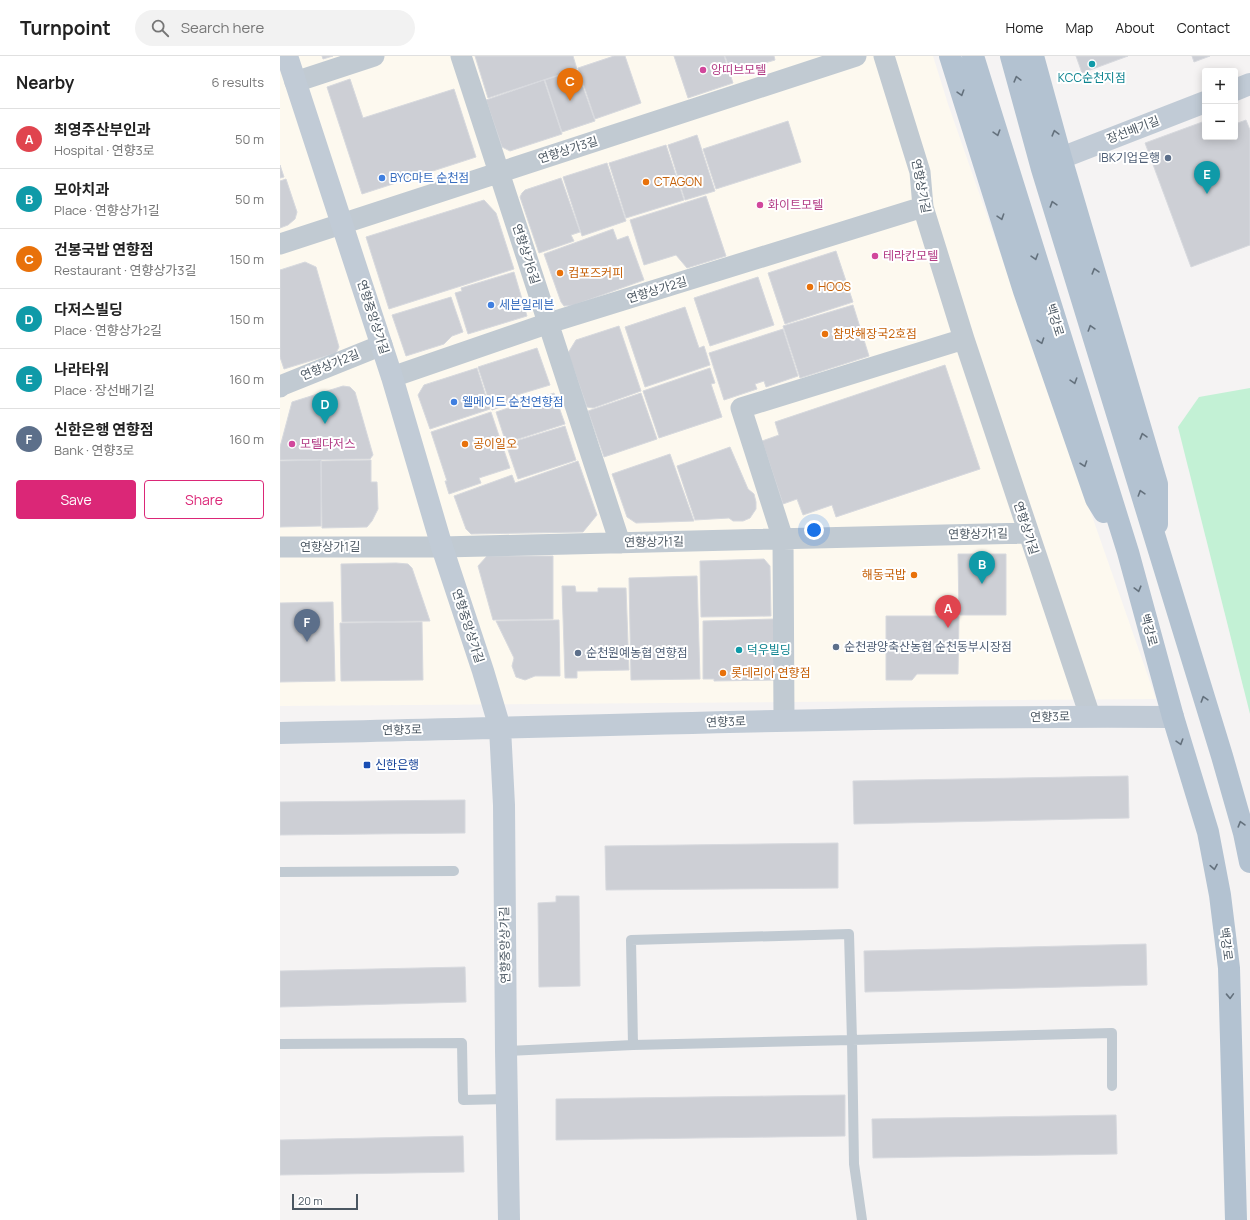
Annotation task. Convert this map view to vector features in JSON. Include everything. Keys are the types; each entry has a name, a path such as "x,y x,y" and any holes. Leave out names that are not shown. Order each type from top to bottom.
{"main road":[{"path":"950,56 1024,291 1096,499 1128,552"},
{"name":"백강로","path":"973,56 1128,552 1173,717 1208,832 1220,895 1229,968 1236,1220"},
{"path":"1011,56 1042,169 1222,756 1244,833 1250,862"},
{"path":"1033,56 1158,484 1156,543"}],"street":[{"name":"연향중앙상가길","path":"287,56 382,345 442,546 500,728 504,805 509,1220"},
{"path":"295,82 374,56"},
{"name":"연향상가6길","path":"461,56 620,542"},
{"name":"연향상가3길","path":"280,244 856,56"},
{"name":"연향상가길","path":"884,56 920,172 923,207 964,339 1090,716"},
{"path":"1238,89 1250,84"},
{"name":"장선배기길","path":"1062,158 1202,103"},
{"name":"연향상가2길","path":"392,377 549,323 923,207"},
{"path":"784,720 783,538 741,408 964,339"},
{"name":"연향상가2길","path":"280,387 382,345"},
{"name":"연향상가1길","path":"280,547 442,546 1028,533"},
{"name":"연향3로","path":"280,733 784,720 1090,716 1173,717"}],"lane":[{"path":"280,872 454,871"},
{"path":"633,1045 632,940 849,934 854,1164 862,1220"},
{"path":"506,1051 633,1045 1112,1033 1112,1086"},
{"path":"280,1044 462,1043 462,1100 507,1099"}],"shaded area":[{"path":"280,56 933,56 948,104 1156,699 280,706"}],"green space":[{"path":"1250,388 1250,714 1178,427 1199,397"}],"building":[{"path":"322,56 333,56 323,59"},
{"path":"475,56 573,56 577,69 488,98"},
{"path":"614,56 625,56 641,103 595,119 578,68"},
{"name":"앙띠브모텔","path":"674,56 724,56 733,83 688,98"},
{"path":"725,56 774,56 775,60 731,73"},
{"name":"KCC순천지점","path":"1076,56 1128,56 1082,73"},
{"path":"1192,56 1210,56 1194,62"},
{"path":"577,70 595,121 562,132 545,80"},
{"path":"350,79 363,118 454,89 476,157 362,194 327,87"},
{"path":"544,80 562,134 510,151 502,147 486,100"},
{"path":"1246,120 1250,130 1250,245 1191,267 1145,143 1202,122 1202,140 1238,140 1238,123"},
{"path":"788,121 801,162 716,189 703,149"},
{"path":"697,135 715,191 685,200 668,145"},
{"name":"CTAGON","path":"666,145 684,200 626,218 609,163"},
{"path":"607,163 626,221 582,236 563,177"},
{"path":"280,165 284,177 280,178"},
{"path":"561,178 580,232 571,235 574,241 539,253 520,197 525,190"},
{"path":"286,179 297,212 295,219 288,225 280,228 280,181"},
{"path":"706,196 726,256 687,268 676,255 644,265 630,220"},
{"path":"484,200 496,213 514,269 389,309 366,237"},
{"path":"613,229 617,240 628,236 644,280 574,305 564,306 561,302 544,254"},
{"name":"HOOS","path":"836,251 853,302 785,324 768,273"},
{"path":"305,262 316,267 339,347 336,353 284,369 280,357 280,270"},
{"name":"세븐일레븐","path":"514,272 527,316 468,334 455,293 462,291 461,288"},
{"path":"758,277 774,325 710,346 694,298"},
{"path":"451,297 463,332 452,336 444,344 406,356 392,315"},
{"path":"853,305 869,356 800,378 783,326"},
{"path":"685,307 699,348 704,346 710,365 645,387 625,327"},
{"path":"619,326 641,391 593,408 587,407 568,353 576,340"},
{"path":"783,329 798,376 766,387 764,381 755,384 757,389 724,400 709,353"},
{"path":"537,348 550,385 517,395 517,401 492,410 478,367"},
{"path":"945,365 980,469 836,517 832,505 803,515 797,499 783,504 762,441 779,435 775,422"},
{"name":"웰메이드 순천연향점","path":"477,368 490,409 430,429 418,395 424,385"},
{"path":"710,368 715,383 711,384 722,417 659,438 643,391"},
{"path":"343,386 350,387 355,392 373,455 370,459 280,460 280,447 292,402"},
{"path":"554,393 565,424 506,443 496,412"},
{"path":"641,393 657,439 604,457 588,411"},
{"path":"491,412 510,468 479,478 481,483 449,494 445,481 447,481 431,432"},
{"path":"565,426 576,460 518,479 506,444"},
{"path":"730,447 748,489 754,494 756,509 750,518 743,521 733,521 729,518 695,520 677,466"},
{"path":"670,454 694,521 636,523 627,517 612,474"},
{"path":"321,460 321,526 280,527 280,461"},
{"path":"371,460 371,482 377,482 378,509 372,521 367,527 322,528 321,461"},
{"path":"578,461 597,515 583,532 471,534 466,529 454,496 512,475 515,483"},
{"path":"958,554 1006,554 1006,615 959,615"},
{"path":"487,556 553,556 553,619 493,620 478,566"},
{"path":"764,559 770,566 771,616 701,617 700,561"},
{"path":"341,564 408,564 412,568 430,621 342,622"},
{"path":"697,576 700,679 631,680 629,578"},
{"path":"562,586 575,586 576,592 598,592 598,588 626,588 629,670 577,671 577,678 565,678"},
{"path":"333,602 335,681 280,682 280,603"},
{"path":"886,616 959,616 958,674 917,674 912,680 886,680"},
{"name":"덕우빌딩","path":"774,619 775,680 714,681 714,679 703,679 703,621"},
{"path":"559,620 560,676 535,676 525,680 516,677 512,666 514,658 496,621"},
{"path":"422,622 423,680 341,681 340,623"},
{"path":"1128,776 1129,818 854,824 853,781"},
{"path":"465,800 465,833 280,835 280,802"},
{"path":"838,843 838,888 606,890 605,846"},
{"path":"556,896 579,896 580,986 539,987 538,903 556,902"},
{"path":"1146,944 1147,985 865,992 864,951"},
{"path":"465,967 466,1002 280,1007 280,971"},
{"path":"845,1095 845,1136 556,1140 556,1099"},
{"path":"1116,1115 1117,1154 873,1158 872,1119"},
{"path":"463,1136 464,1172 280,1175 280,1140"}],"place":[{"name":"KCC순천지점","path":"1092,64"},
{"name":"앙띠브모텔","path":"703,70"},
{"name":"건봉국밥 연향점","path":"570,101"},
{"name":"IBK기업은행","path":"1168,158"},
{"name":"BYC마트 순천점","path":"382,178"},
{"name":"CTAGON","path":"646,182"},
{"name":"나라타워","path":"1207,194"},
{"name":"화이트모텔","path":"760,205"},
{"name":"테라칸모텔","path":"875,256"},
{"name":"컴포즈커피","path":"560,273"},
{"name":"HOOS","path":"810,287"},
{"name":"세븐일레븐","path":"491,305"},
{"name":"참맛해장국2호점","path":"825,334"},
{"name":"웰메이드 순천연향점","path":"454,402"},
{"name":"다저스빌딩","path":"325,424"},
{"name":"모텔다저스","path":"292,444"},
{"name":"공이일오","path":"465,444"},
{"name":"해동국밥","path":"914,575"},
{"name":"모아치과","path":"982,584"},
{"name":"최영주산부인과","path":"948,628"},
{"name":"신한은행 연향점","path":"307,642"},
{"name":"순천광양축산농협 순천동부시장점","path":"836,647"},
{"name":"덕우빌딩","path":"739,650"},
{"name":"순천원예농협 연향점","path":"578,653"},
{"name":"롯데리아 연향점","path":"723,673"},
{"name":"신한은행","path":"367,765"}]}
